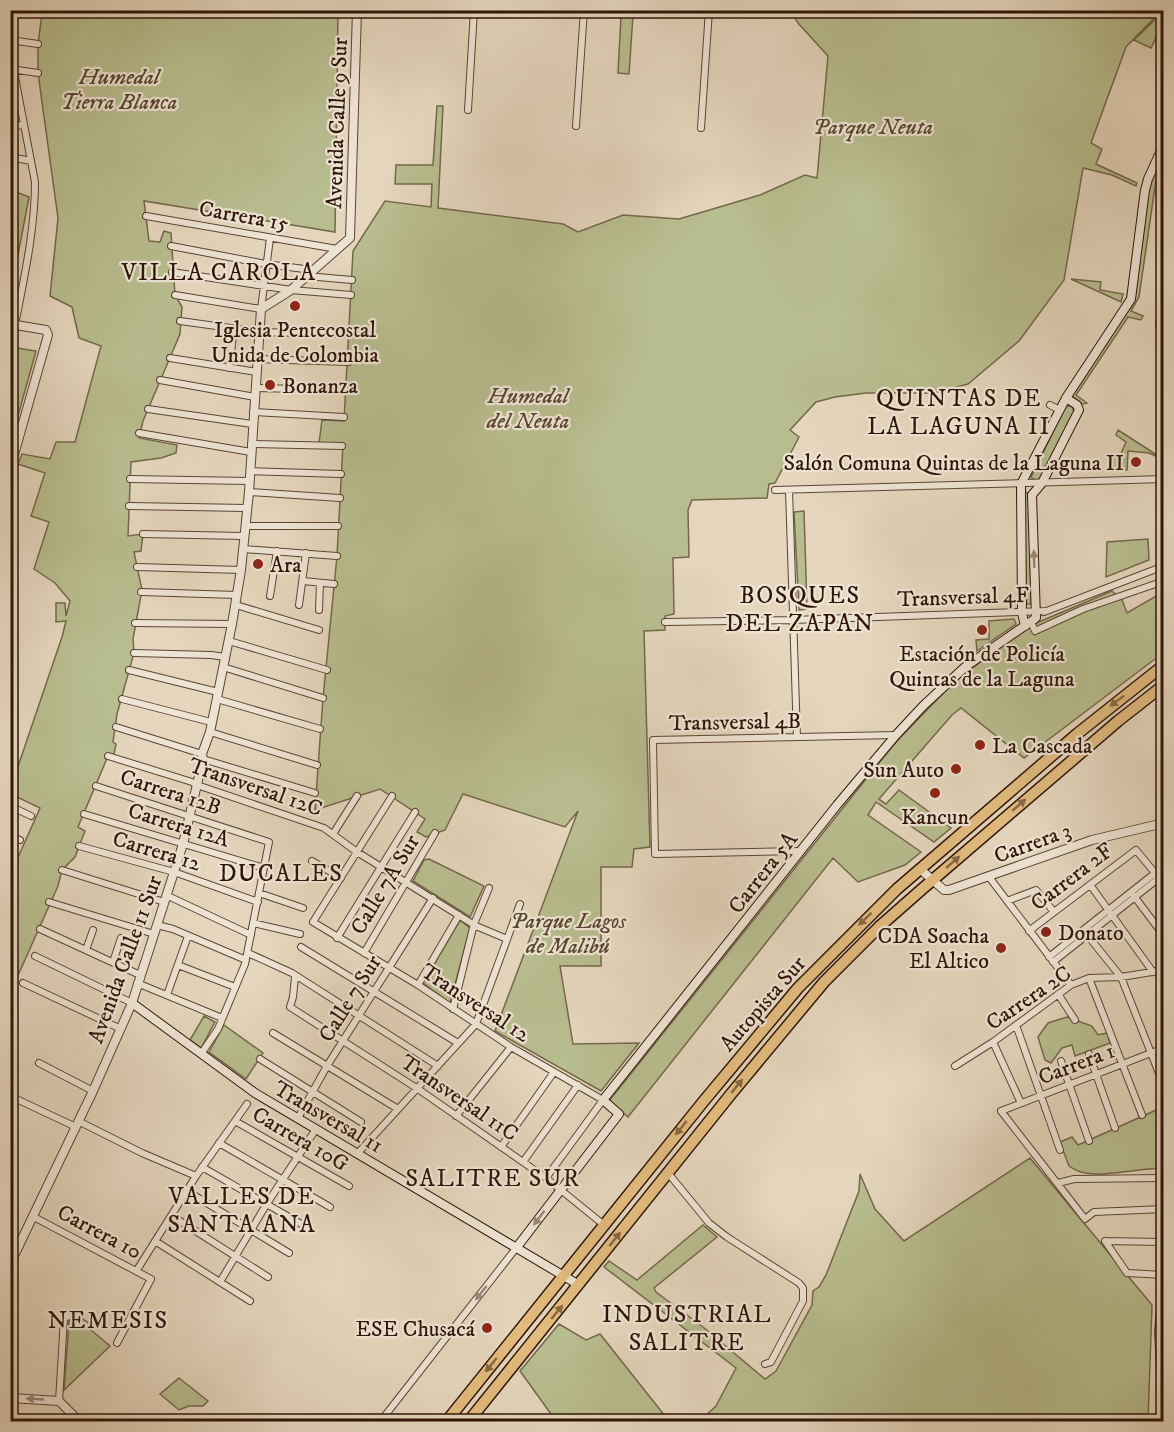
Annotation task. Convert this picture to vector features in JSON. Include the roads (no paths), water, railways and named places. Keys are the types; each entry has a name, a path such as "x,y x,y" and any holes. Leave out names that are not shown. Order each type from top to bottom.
{"highway":[{"name":"Autopista Sur","path":"446,1422 703,1102 798,988 869,915 920,869 1107,708 1164,665"},
{"name":"Autopista Sur","path":"468,1422 730,1094 812,996 879,927 1118,721 1164,685"}],"main road":[{"path":"1032,619 1022,613 1021,484 1066,398 1131,299 1145,190 1164,144"},
{"path":"1032,619 1032,495 1042,483 1079,410 1077,405 1066,398"},
{"name":"Carrera 5A","path":"603,1100 800,851 896,735 965,666 1032,619"},
{"name":"Transversal 11","path":"132,1003 255,1093 579,1285"},
{"name":"Transversal 12","path":"560,1190 619,1114 603,1100"},
{"path":"517,1247 560,1190"}],"street":[{"path":"22,10 42,14"},
{"name":"Avenida Calle 9 Sur","path":"337,249 350,238 357,10"},
{"path":"468,110 474,10"},
{"path":"576,126 584,10"},
{"path":"700,128 709,10"},
{"path":"10,40 38,44"},
{"path":"10,51 35,182 35,201 26,270 13,324 48,332 10,469"},
{"path":"12,69 38,73"},
{"path":"10,96 19,98"},
{"path":"10,124 24,126"},
{"path":"10,158 31,161"},
{"name":"Carrera 15","path":"146,216 337,249"},
{"path":"141,592 237,595 246,526 261,309 270,238"},
{"path":"171,246 351,280"},
{"path":"175,295 261,309 291,290 337,249"},
{"path":"172,272 291,290 351,295"},
{"path":"1158,325 1164,293"},
{"path":"180,321 259,333 350,334"},
{"path":"229,368 234,328"},
{"path":"170,358 257,372"},
{"path":"257,359 348,362"},
{"path":"160,380 255,393 345,390"},
{"path":"1050,405 1060,410"},
{"path":"148,409 252,424"},
{"path":"254,412 344,417"},
{"path":"139,433 251,448 342,446"},
{"path":"250,471 341,474"},
{"path":"130,479 249,481"},
{"path":"775,490 1164,479"},
{"path":"789,490 797,737"},
{"path":"249,492 340,498"},
{"path":"129,506 247,508"},
{"path":"246,526 338,526"},
{"path":"143,534 244,536"},
{"path":"243,549 336,556"},
{"path":"270,596 277,551"},
{"path":"299,605 306,553"},
{"path":"1032,619 1046,611 1164,566"},
{"path":"137,567 241,570"},
{"path":"303,581 334,584"},
{"name":"Transversal 4F","path":"665,622 1022,613 1032,619 1035,631 1083,609 1164,581"},
{"path":"318,610 320,583"},
{"name":"Avenida Calle 11 Sur","path":"10,1264 132,1003 183,844 210,732 237,595"},
{"path":"236,605 318,630"},
{"path":"135,623 232,624"},
{"path":"229,640 327,670"},
{"path":"134,653 225,657"},
{"path":"223,667 323,698"},
{"path":"129,670 217,695 320,729"},
{"path":"122,699 211,722"},
{"path":"116,728 315,793"},
{"path":"210,732 317,765"},
{"name":"Transversal 4B","path":"800,851 656,854 653,740 896,735"},
{"name":"Transversal 12C","path":"108,756 311,822 474,924 507,939"},
{"name":"Carrera 12B","path":"96,786 269,842 264,868"},
{"path":"333,834 357,796"},
{"path":"312,861 341,878 392,796"},
{"path":"10,806 32,816"},
{"path":"337,938 415,812"},
{"name":"Carrera 12A","path":"84,814 264,868"},
{"name":"Carrera 3","path":"920,869 946,891 1092,840 1164,823"},
{"name":"Calle 7A Sur","path":"364,953 435,833"},
{"path":"10,836 20,840"},
{"name":"Carrera 12","path":"80,846 174,872 258,902"},
{"name":"Carrera 2F","path":"1029,930 1091,886 1136,850 1159,875"},
{"path":"1051,960 1159,875 1164,866"},
{"path":"201,1054 222,1018 247,957 264,868"},
{"path":"62,870 165,899 251,935"},
{"path":"1159,875 1164,884"},
{"path":"989,877 1071,985"},
{"name":"Transversal 12","path":"341,878 313,922 418,985 511,1047 603,1100"},
{"path":"1091,886 1153,972"},
{"path":"453,1009 474,924 489,888"},
{"path":"1007,901 1036,890 1054,912"},
{"path":"259,893 303,908"},
{"path":"1133,895 1164,936"},
{"name":"Calle 7 Sur","path":"298,1118 327,1066 433,898"},
{"path":"49,902 153,934"},
{"path":"358,1153 476,1024 520,904"},
{"path":"418,985 459,915"},
{"path":"253,923 300,934"},
{"path":"157,925 292,973 438,1066"},
{"path":"40,929 113,962 167,995 222,1018"},
{"path":"86,950 93,930"},
{"path":"1086,934 1121,977 1164,1086"},
{"path":"167,995 188,936"},
{"path":"113,962 121,938"},
{"path":"301,946 458,1043"},
{"path":"35,956 132,1003"},
{"path":"178,965 235,987"},
{"name":"Carrera 2C","path":"955,1066 993,1042 1071,985 1089,978 1121,977 1164,970"},
{"name":"Transversal 11C","path":"295,977 290,1007 418,1089 546,1178 604,1226"},
{"path":"1089,978 1142,1115"},
{"path":"24,983 121,1029"},
{"path":"1058,994 1075,1020"},
{"path":"1016,1025 1060,1150"},
{"path":"273,1033 399,1109"},
{"path":"993,1042 1021,1103"},
{"path":"456,1116 511,1047"},
{"name":"Carrera 1","path":"1058,1183 1001,1111 1164,1048"},
{"path":"1089,1054 1115,1128"},
{"path":"260,1059 361,1122"},
{"path":"1061,1061 1089,1141"},
{"path":"39,1063 93,1090"},
{"path":"501,1147 554,1072"},
{"path":"523,1162 578,1085"},
{"path":"10,1096 196,1176"},
{"name":"Carrera 5A","path":"546,1178 603,1100"},
{"path":"137,1270 196,1176 247,1104"},
{"name":"Carrera 10G","path":"235,1121 349,1186"},
{"path":"220,1282 266,1205 316,1129"},
{"path":"219,1143 330,1207"},
{"path":"202,1167 310,1229"},
{"path":"668,1173 708,1223 799,1283 802,1288 803,1301 771,1362 765,1364"},
{"path":"1164,1178 1074,1179 1058,1183 1085,1219 1094,1212 1164,1209"},
{"path":"187,1191 290,1253"},
{"name":"Carrera 10","path":"32,1216 151,1279 117,1343"},
{"path":"172,1216 268,1277"},
{"path":"155,1241 249,1301"},
{"path":"1163,1275 1127,1273 1105,1241 1164,1242"},
{"path":"380,1422 517,1247"},
{"path":"1162,1389 1161,1331 1164,1269"},
{"path":"59,1401 64,1318 70,1316"},
{"path":"10,1398 59,1401 80,1422"}],"place":[{"name":"Iglesia Pentecostal Unida de Colombia","path":"295,306"},
{"name":"Bonanza","path":"270,385"},
{"name":"Salón Comuna Quintas de la Laguna II","path":"1136,462"},
{"name":"Ara","path":"258,564"},
{"name":"Estación de Policía Quintas de la Laguna","path":"982,630"},
{"name":"La Cascada","path":"980,745"},
{"name":"Sun Auto","path":"956,769"},
{"name":"Kancun","path":"935,793"},
{"name":"Donato","path":"1046,932"},
{"name":"CDA Soacha El Altico","path":"1001,948"},
{"name":"ESE Chusacá","path":"487,1328"}],"district":[{"name":"VILLA CAROLA","path":"219,272"},
{"name":"QUINTAS DE LA LAGUNA II","path":"959,412"},
{"name":"BOSQUES DEL ZAPAN","path":"800,609"},
{"name":"DUCALES","path":"281,873"},
{"name":"SALITRE SUR","path":"493,1178"},
{"name":"VALLES DE SANTA ANA","path":"242,1210"},
{"name":"NEMESIS","path":"108,1320"},
{"name":"INDUSTRIAL SALITRE","path":"687,1328"}],"park label":[{"name":"Humedal Tierra Blanca","path":"119,88"},
{"name":"Parque Neuta","path":"873,126"},
{"name":"Humedal del Neuta","path":"528,408"},
{"name":"Parque Lagos de Malibú","path":"568,932"}]}
